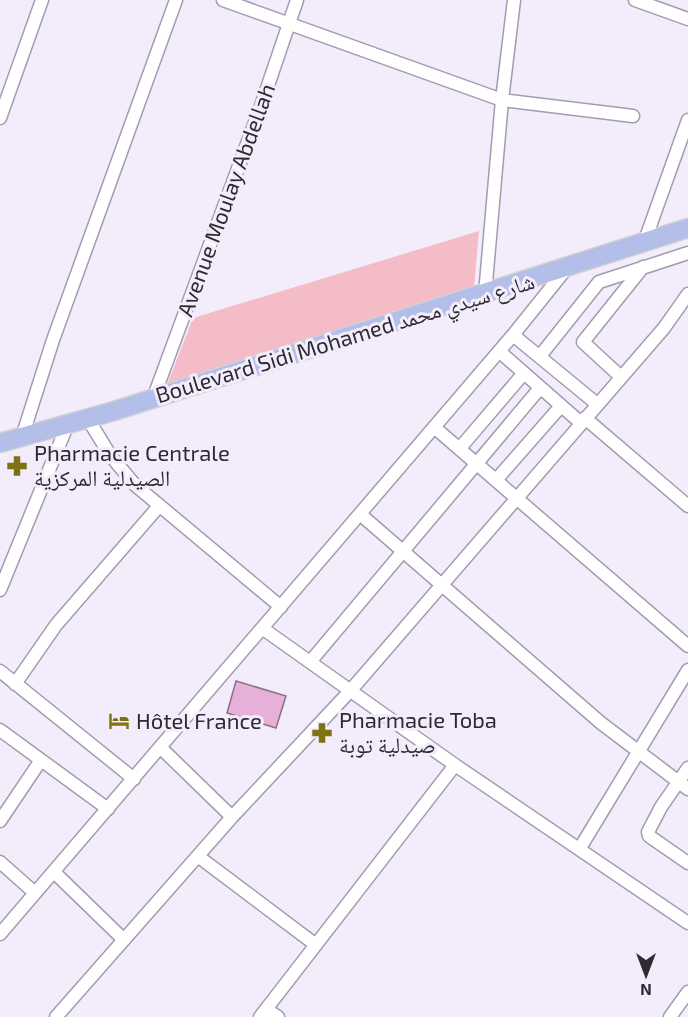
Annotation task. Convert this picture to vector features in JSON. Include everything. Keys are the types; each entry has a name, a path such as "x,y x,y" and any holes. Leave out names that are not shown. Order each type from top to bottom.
{"main road":[{"name":"Boulevard Sidi Mohamed شارع سيدي محمد","path":"0,442 67,426 566,269 688,228"}],"street":[{"path":"0,118 4,98 42,0"},
{"path":"22,437 53,340 176,0"},
{"path":"223,0 502,100 633,116"},
{"name":"Avenue Moulay Abdellah","path":"153,399 261,106 297,0"},
{"path":"485,294 502,100 514,0"},
{"path":"635,0 657,4 688,19"},
{"path":"644,243 688,120"},
{"path":"540,356 594,286 604,279 688,253"},
{"path":"621,377 583,342 643,267"},
{"path":"0,934 499,351 566,269"},
{"path":"56,1017 232,817 351,690 664,328 688,294"},
{"path":"513,334 597,404"},
{"path":"499,351 561,406 583,421 688,506"},
{"path":"460,448 524,373"},
{"path":"310,662 540,388"},
{"path":"496,480 561,406"},
{"path":"88,419 118,466 159,506 281,607"},
{"path":"0,591 67,426"},
{"path":"434,427 688,646"},
{"path":"15,684 56,626 159,506"},
{"path":"360,514 636,752 683,786"},
{"path":"262,628 455,765 688,923"},
{"path":"580,848 636,752 688,670"},
{"path":"0,671 134,778"},
{"path":"0,730 108,809"},
{"path":"160,747 232,817"},
{"path":"0,821 41,760"},
{"path":"278,1017 263,1013 455,765"},
{"path":"688,768 683,786 654,818 648,834 688,863"},
{"path":"199,857 316,945"},
{"path":"0,862 35,893"},
{"path":"54,872 124,940"},
{"path":"670,1017 688,992"}],"shaded area":[{"path":"479,231 474,287 167,385 193,318"}],"building":[{"path":"236,681 286,696 276,728 227,713"}],"place":[{"name":"Pharmacie Centrale الصيدلية المركزية","path":"17,466"},
{"name":"Hôtel France","path":"119,721"},
{"name":"Pharmacie Toba صيدلية توبة","path":"322,733"}]}
